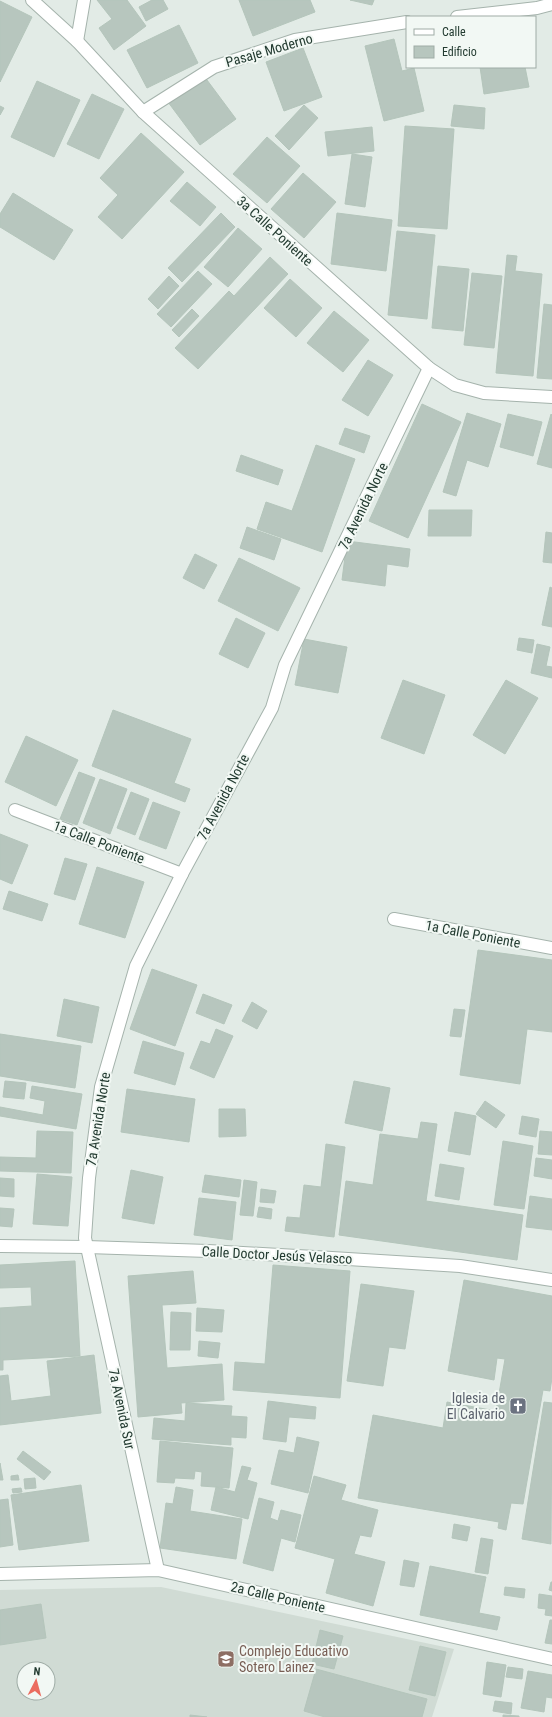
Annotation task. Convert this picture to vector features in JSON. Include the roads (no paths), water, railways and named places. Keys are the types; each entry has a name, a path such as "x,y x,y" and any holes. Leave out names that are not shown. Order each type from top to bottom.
{"street":[{"name":"3a Calle Poniente","path":"32,0 77,41 143,112 429,368 455,385 484,393 552,397"},
{"path":"77,41 84,0"},
{"path":"466,16 537,8 552,4"},
{"name":"Pasaje Moderno","path":"143,112 214,67 295,40 406,22"},
{"name":"7a Avenida Norte","path":"87,1247 85,1238 89,1178 100,1087 136,966 182,874 272,708 285,665 429,368"},
{"name":"1a Calle Poniente","path":"16,810 182,874"},
{"name":"1a Calle Poniente","path":"394,919 552,948"},
{"name":"Calle Doctor Jesús Velasco","path":"0,1246 208,1251 460,1266 552,1280"},
{"name":"7a Avenida Sur","path":"87,1247 158,1570"},
{"name":"2a Calle Poniente","path":"0,1574 158,1570 552,1659"}],"place":[{"name":"Iglesia de El Calvario","path":"518,1406"},
{"name":"Complejo Educativo Sotero Lainez","path":"226,1659"}]}
